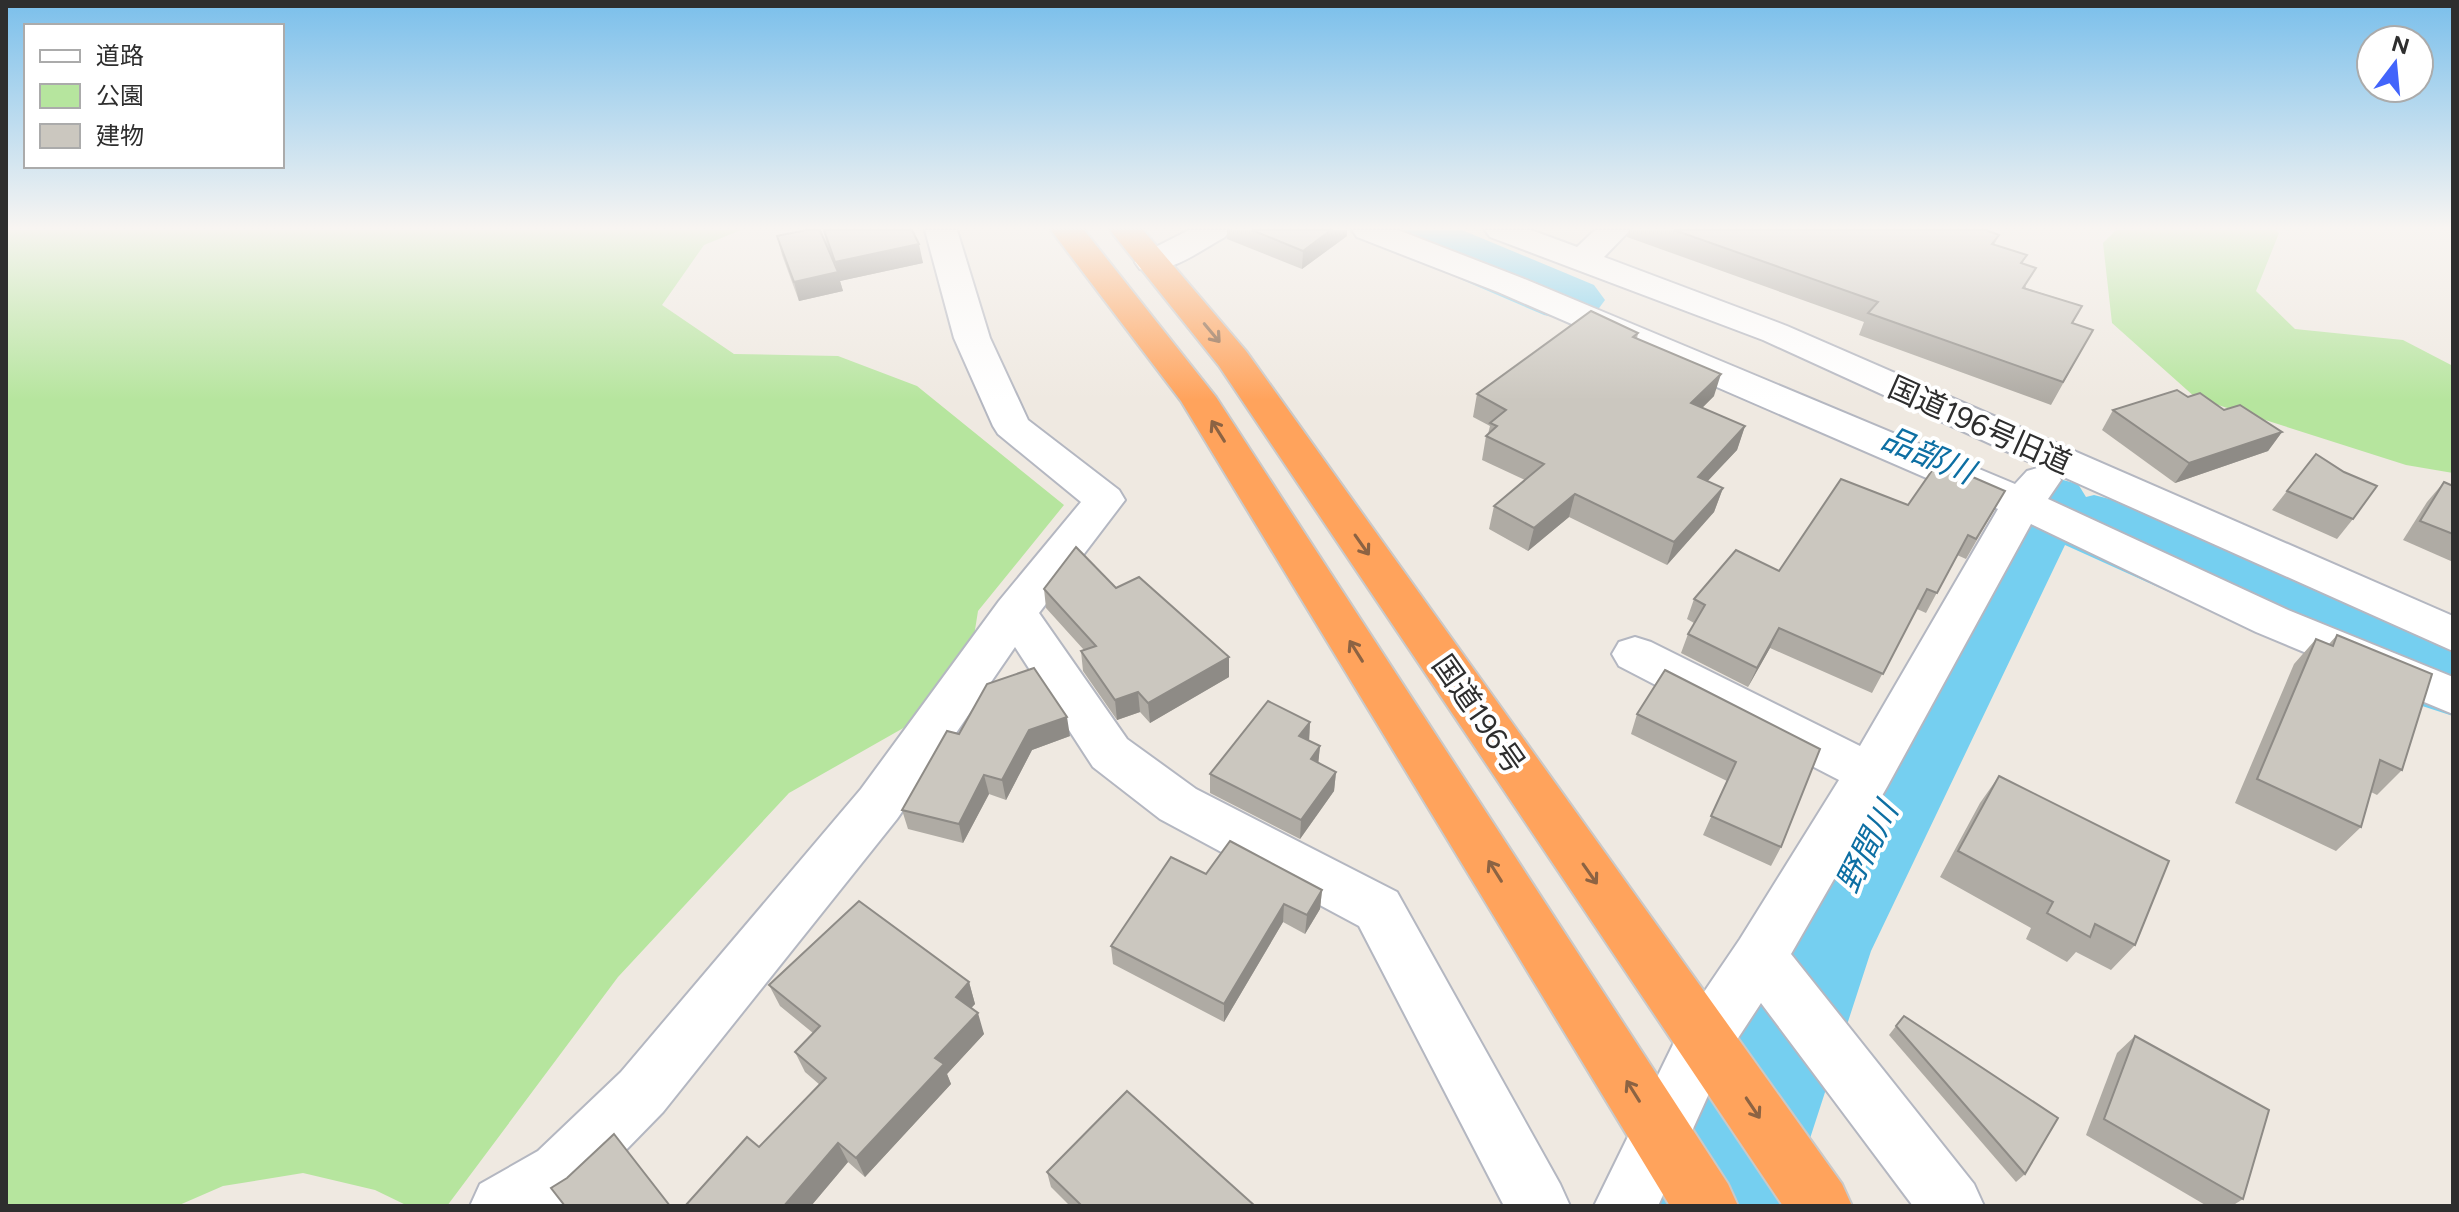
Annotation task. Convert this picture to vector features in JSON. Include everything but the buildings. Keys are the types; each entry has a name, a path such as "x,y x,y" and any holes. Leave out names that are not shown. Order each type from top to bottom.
{"highway":[{"path":"1111,287 1197,397 1680,1166"},
{"name":"国道196号","path":"1173,287 1233,359 1805,1184"}],"street":[{"path":"502,1206 560,1173 642,1092 879,804 1015,612 1105,500 1012,426 972,338 957,287"},
{"path":"1514,287 2024,504 2236,604 2453,696"},
{"name":"国道196号旧道","path":"1651,287 1775,333 2453,635"},
{"path":"1626,1206 1680,1166 1711,1047 1760,957 2024,504 2057,460"},
{"path":"1015,612 1110,753 1178,804 1378,909 1538,1206"},
{"path":"1635,654 1870,773"},
{"path":"1760,957 1952,1206"}],"green space":[{"path":"6,287 675,287 662,305 734,354 838,356 917,386 1064,505 978,611 965,693 789,793 618,977 447,1206 408,1206 375,1190 303,1173 223,1186 177,1206 6,1206"},
{"path":"2108,287 2258,287 2256,291 2295,329 2403,340 2453,366 2453,473 2406,465 2196,398 2112,323"}],"waterway":[{"name":"品部川","path":"1537,287 1569,300"},
{"name":"野間川","path":"1722,1206 1815,948 2017,550 2048,504"},
{"name":"品部川","path":"2094,524 2453,679"}]}
